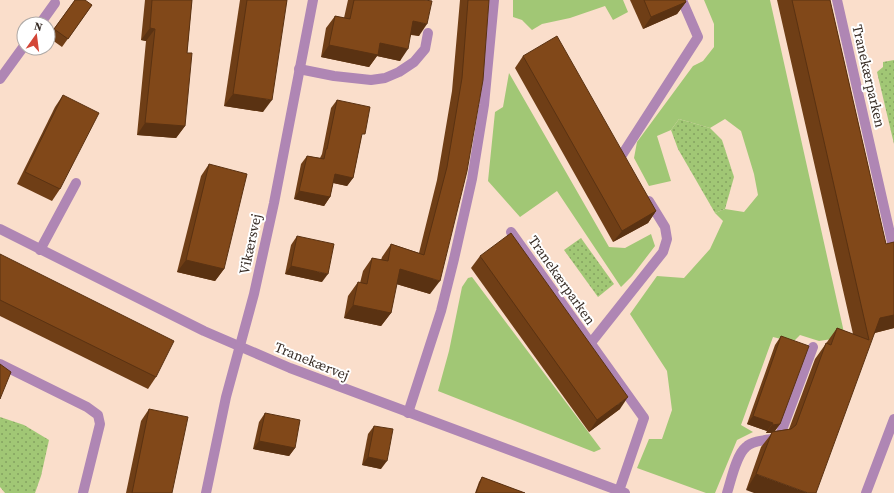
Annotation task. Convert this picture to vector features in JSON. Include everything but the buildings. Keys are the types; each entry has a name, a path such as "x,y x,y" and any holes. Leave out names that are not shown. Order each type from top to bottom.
{"street":[{"name":"Vikærsvej","path":"206,493 226,397 254,294 274,203 313,0"},
{"path":"408,413 441,311 472,179 484,106 494,0"},
{"path":"622,155 698,37 682,0"},
{"name":"Tranekærparken","path":"837,0 892,229 894,251"},
{"path":"46,16 55,3"},
{"path":"300,69 334,76 371,80 385,78 399,72 414,62 425,49 428,33"},
{"path":"0,79 17,56"},
{"path":"40,250 76,183"},
{"name":"Tranekærparken","path":"590,344 663,252 668,239 665,227 642,189"},
{"name":"Tranekærvej","path":"0,229 204,331 290,368 622,492"},
{"name":"Tranekærparken","path":"511,232 644,418 622,492"},
{"path":"727,493 740,455 746,446 757,442 779,438 813,347"},
{"path":"0,364 87,407 98,414 100,424 84,493"},
{"path":"866,493 894,419"}],"green space":[{"path":"513,0 623,0 628,12 613,20 605,6 570,18 542,24 532,30 522,20 513,17"},
{"path":"704,0 770,0 845,337 819,341 800,335 793,342 773,337 741,425 753,432 737,440 715,493 706,493 637,468 649,439 662,439 672,410 667,371 630,314 657,276 684,278 710,249 723,221 715,213 725,209 744,212 758,195 754,174 741,131 725,119 710,128 679,119 671,130 657,136 671,181 649,186 634,158 637,142 693,66 703,61 714,47 714,24"},
{"path":"894,60 894,144 877,72 883,67 883,62"},
{"path":"509,73 609,247 625,248 651,234 655,246 632,276 621,287 557,191 520,217 488,181 495,112 503,107"},
{"path":"679,119 710,128 722,140 734,177 725,209 715,213 678,149 671,130"},
{"path":"581,238 614,284 598,297 564,250"},
{"path":"472,277 601,449 594,452 438,391 449,351 462,287 468,278"},
{"path":"0,417 24,425 49,440 41,476 35,493 5,493 0,487"}]}
